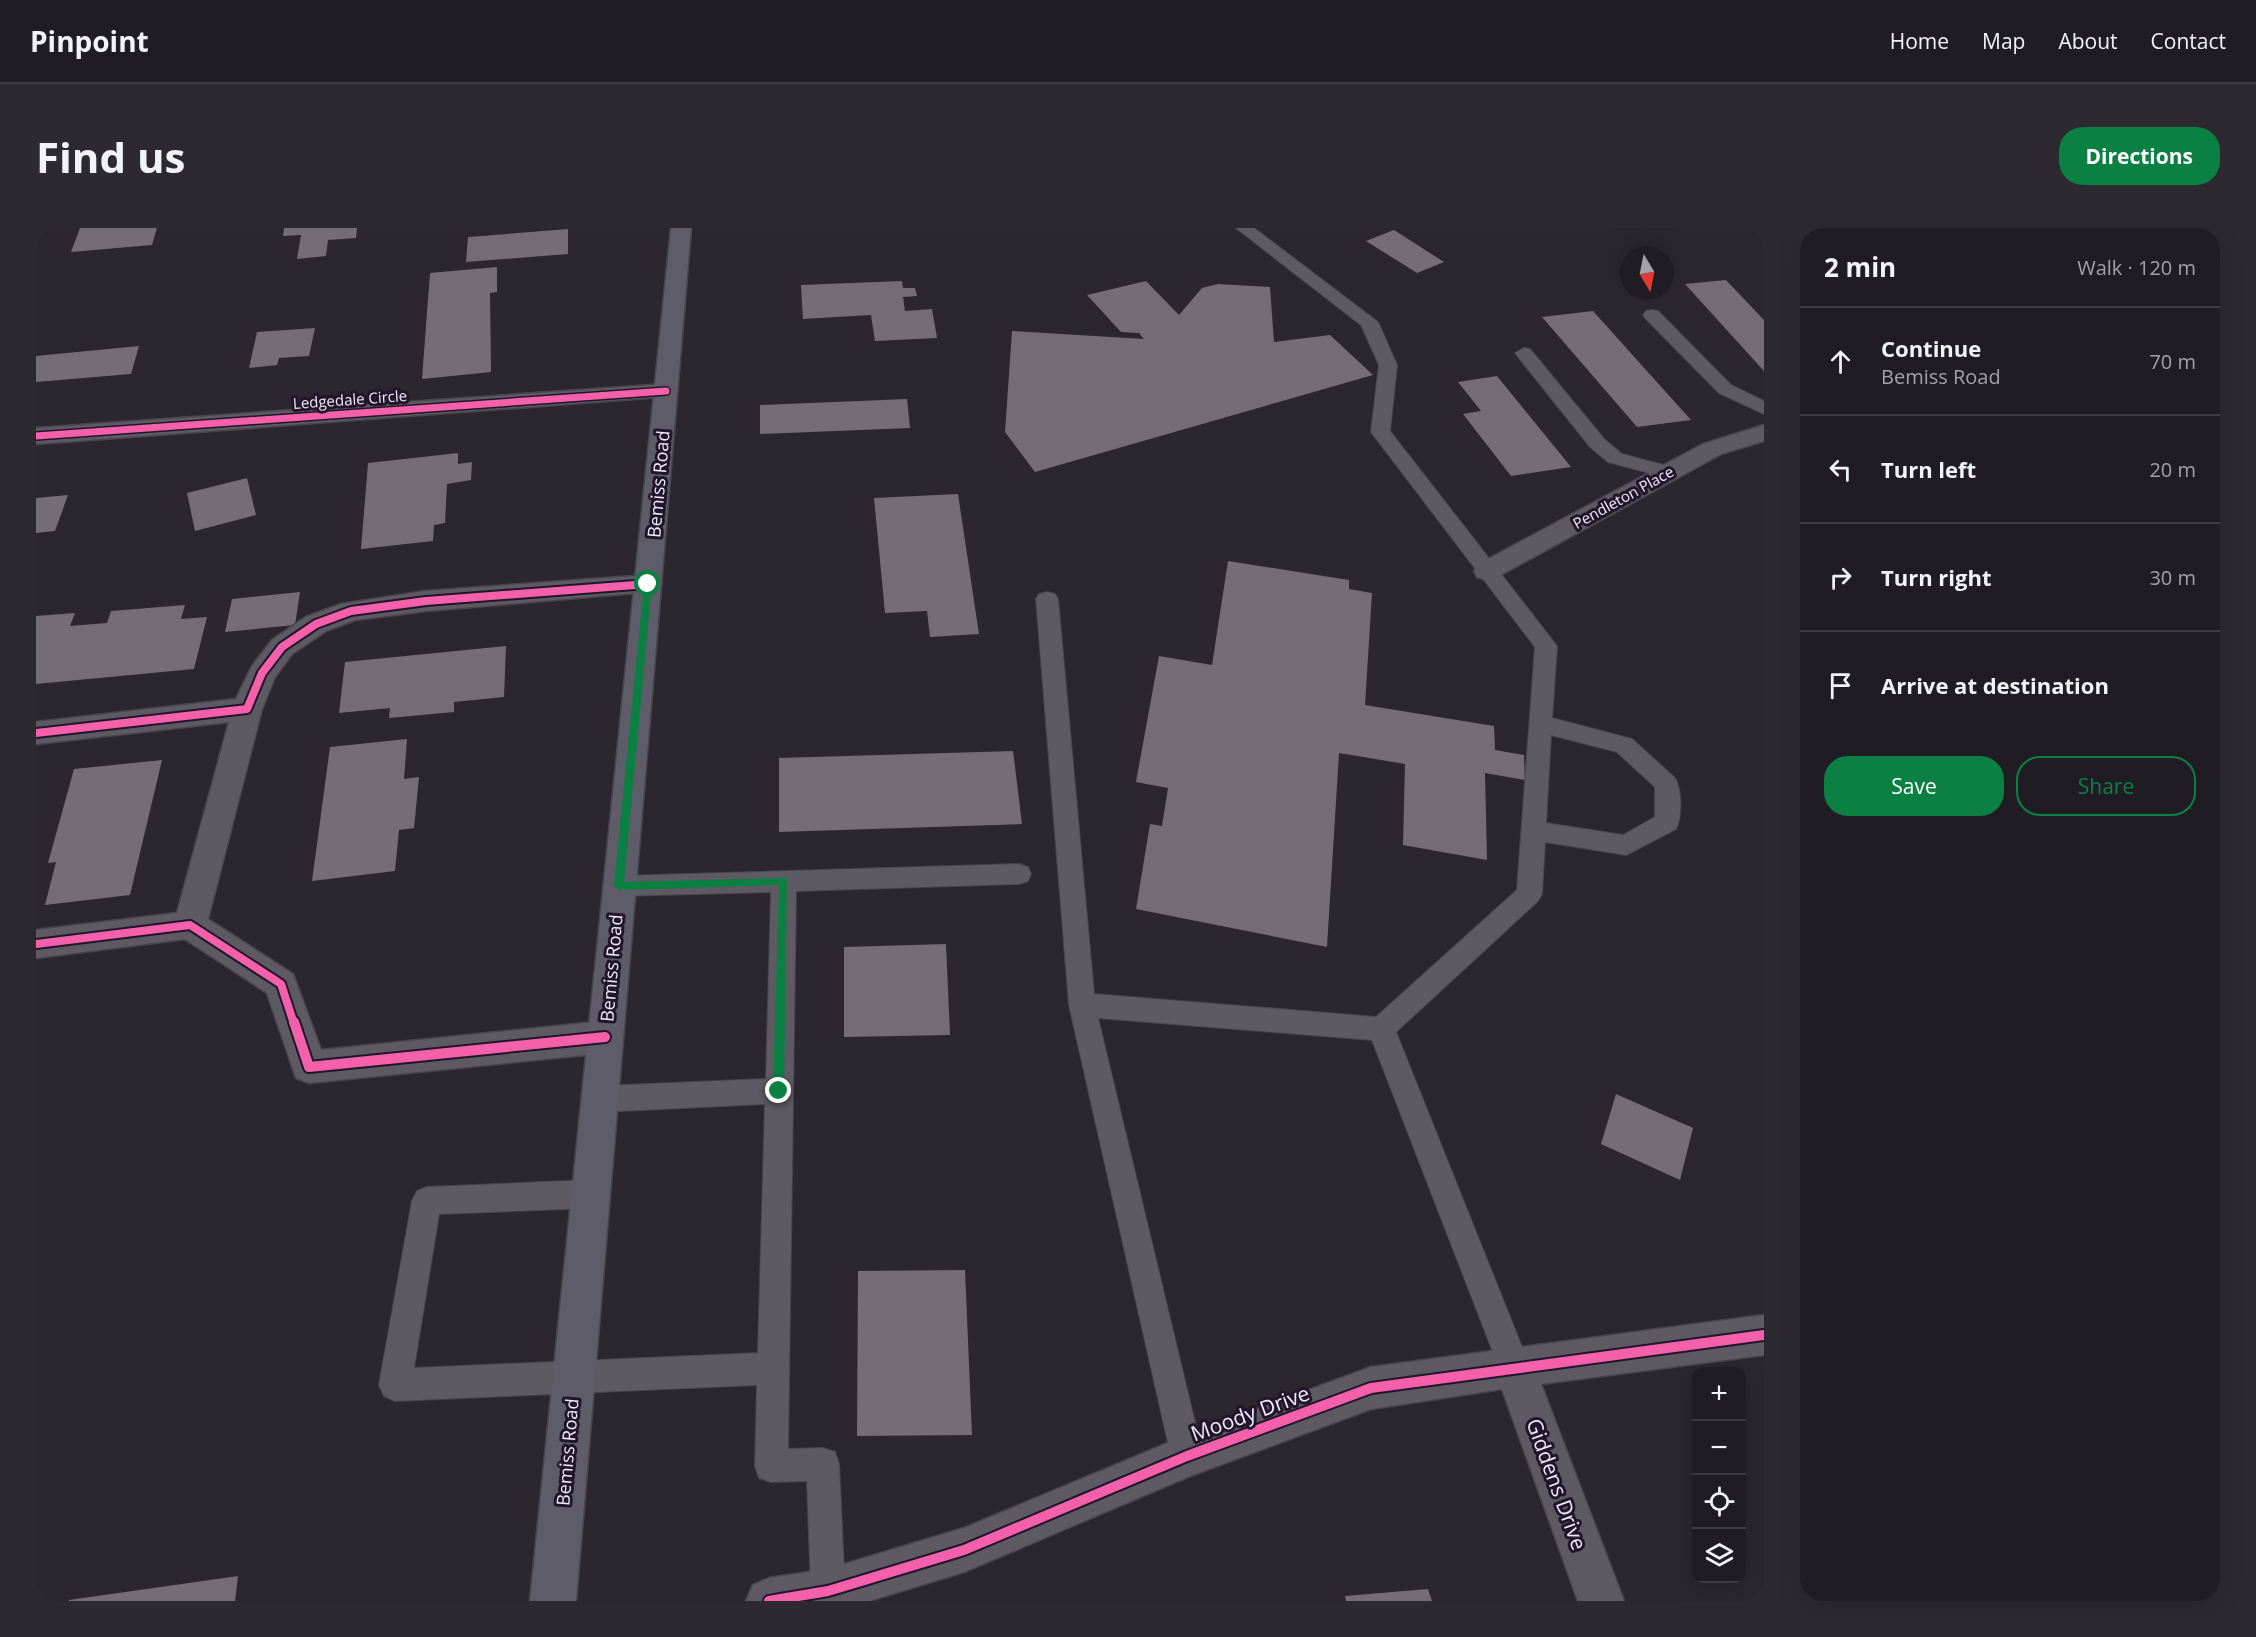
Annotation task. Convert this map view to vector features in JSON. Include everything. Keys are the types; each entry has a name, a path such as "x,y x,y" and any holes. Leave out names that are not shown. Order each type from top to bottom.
{"main road":[{"name":"Bemiss Road","path":"552,1601 601,1099 681,228"}],"street":[{"name":"Ledgedale Circle","path":"36,436 666,391"},
{"name":"Pendleton Place","path":"1487,571 1712,449 1764,434"},
{"path":"190,925 247,709 262,673 282,647 316,624 351,611 426,601 648,584"},
{"path":"36,733 247,709"},
{"path":"36,944 190,925 280,984 309,1067 605,1037"},
{"name":"Moody Drive","path":"769,1601 828,1591 964,1550 1187,1456 1371,1388 1514,1366 1764,1335"},
{"name":"Giddens Drive","path":"1514,1366 1601,1601"}],"lane":[{"path":"1082,1005 1381,1029 1529,894 1546,645 1380,432 1388,365 1369,322 1244,228"},
{"path":"1652,315 1725,389 1764,408"},
{"path":"1524,353 1597,443 1615,458 1668,472"},
{"path":"1047,599 1082,1005 1114,1133 1187,1456"},
{"path":"1533,831 1626,845 1667,822 1667,784 1624,745 1541,724"},
{"path":"619,886 1019,874"},
{"path":"784,881 771,1466 823,1464 828,1591"},
{"path":"1381,1029 1514,1366"},
{"path":"601,1099 779,1091"},
{"path":"591,1194 427,1201 395,1385 773,1368"}],"building":[{"path":"80,228 157,228 152,245 71,252"},
{"path":"284,228 357,228 356,238 328,240 326,256 297,259 301,235 283,236"},
{"path":"568,229 568,254 466,262 468,237"},
{"path":"1394,230 1444,262 1417,273 1366,241"},
{"path":"497,267 497,292 490,293 491,372 422,379 430,273"},
{"path":"1726,280 1764,320 1764,371 1685,284"},
{"path":"902,281 903,288 915,288 917,296 903,297 905,311 932,309 937,338 875,341 871,315 803,319 801,285"},
{"path":"1146,281 1179,315 1202,288 1218,284 1270,287 1274,342 1330,335 1373,375 1035,472 1005,432 1012,331 1144,339 1139,333 1121,332 1087,295"},
{"path":"1593,311 1691,420 1637,427 1542,317"},
{"path":"315,328 309,356 279,358 277,365 249,368 257,332"},
{"path":"139,346 131,374 36,382 36,356"},
{"path":"1497,376 1571,467 1511,476 1463,414 1481,411 1458,382"},
{"path":"907,399 910,428 760,434 760,405"},
{"path":"458,453 458,464 472,462 471,480 447,484 445,523 434,525 433,541 361,549 368,463"},
{"path":"247,478 256,515 195,531 187,493"},
{"path":"958,494 979,634 930,637 927,611 885,613 874,498"},
{"path":"68,495 55,531 36,533 36,498"},
{"path":"1228,561 1349,580 1349,589 1372,593 1365,705 1494,726 1495,750 1524,755 1525,780 1485,773 1487,860 1403,845 1405,764 1339,753 1327,947 1136,909 1150,824 1162,826 1168,788 1136,782 1159,656 1212,665"},
{"path":"300,592 295,625 225,632 232,599"},
{"path":"185,605 181,619 207,617 194,669 36,684 36,616 75,613 70,626 107,623 111,611"},
{"path":"506,646 504,697 454,702 454,712 389,718 390,708 339,713 345,662"},
{"path":"407,739 404,779 419,777 414,828 399,830 395,871 312,881 330,747"},
{"path":"1013,751 1022,824 779,832 779,758"},
{"path":"162,760 130,895 45,905 56,862 48,863 74,769"},
{"path":"946,944 950,1035 844,1037 844,947"},
{"path":"1616,1094 1693,1128 1680,1180 1601,1144"},
{"path":"965,1270 972,1435 857,1436 858,1271"},
{"path":"238,1576 235,1601 69,1601 69,1600"},
{"path":"1428,1589 1432,1601 1346,1601 1345,1596"}],"cycle path":[{"path":"36,436 666,391"},
{"path":"36,733 247,709 262,673 282,647 316,624 351,611 426,601 648,584"},
{"path":"36,944 190,925 281,984 309,1067 605,1037"},
{"path":"769,1601 828,1591 964,1550 1187,1456 1371,1388 1764,1335"}],"route":[{"path":"648,584 619,886 784,881 779,1091"}]}
